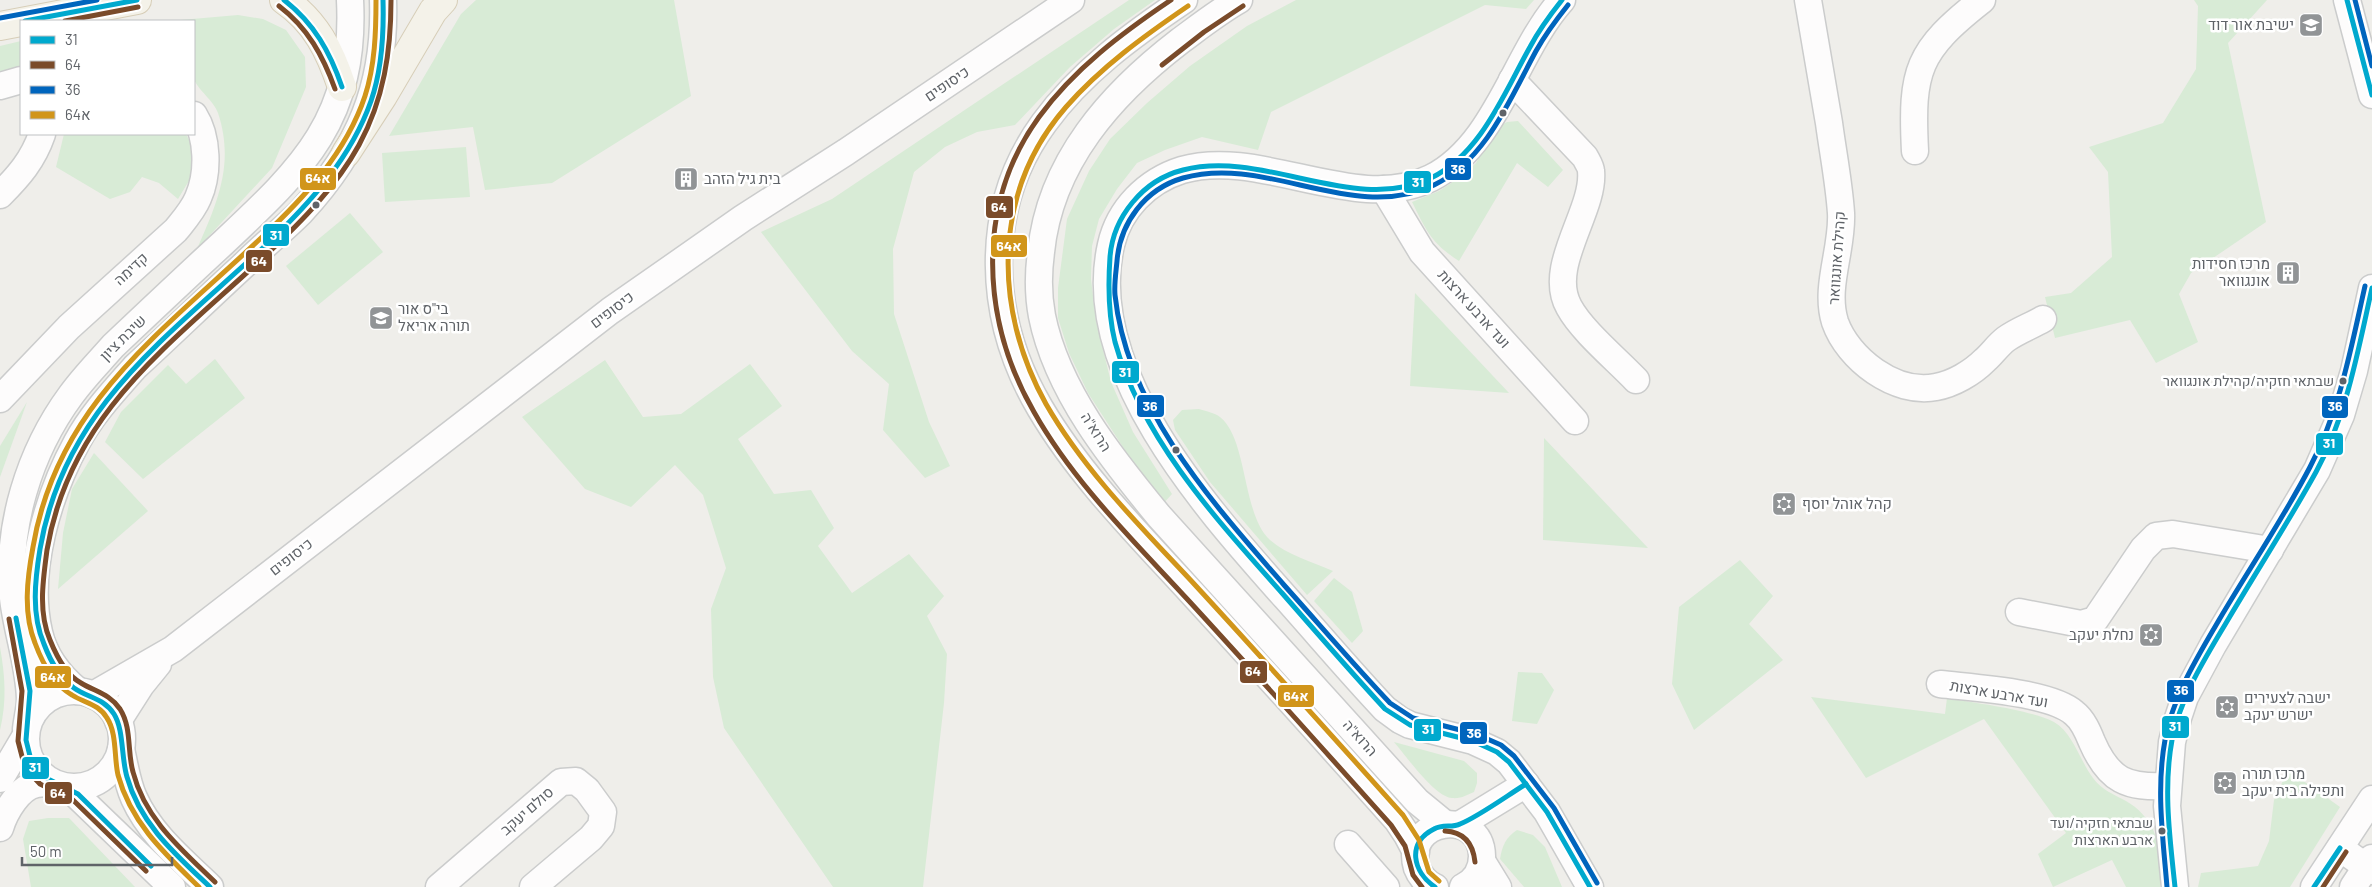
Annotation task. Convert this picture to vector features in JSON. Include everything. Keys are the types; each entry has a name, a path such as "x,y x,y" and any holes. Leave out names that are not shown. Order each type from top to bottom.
{"main road":[{"path":"32,20 137,0"},
{"path":"284,0 299,10 314,27 331,57 342,87"},
{"path":"346,153 383,96 433,11 443,0"},
{"path":"0,26 20,22"}],"street":[{"name":"שיבת ציון","path":"26,733 30,700 13,596 14,543 17,517 24,487 51,428 71,395 113,346 284,185 320,137 337,103 350,52 350,0"},
{"name":"שיבת ציון","path":"85,693 56,668 39,634 36,609 36,579 44,528 51,501 77,442 96,413 135,367 300,212 324,184 346,153 370,104 378,78 384,31 383,0"},
{"name":"כיסופים","path":"118,721 147,678 173,649 610,311 735,224 1071,0"},
{"name":"הרוא\"ה","path":"1184,0 1142,29 1100,63 1071,91 1043,124 1022,162 1011,187 999,249 1000,300 1006,328 1025,381 1061,440 1124,519 1284,693 1397,820 1416,852 1418,871 1424,884"},
{"name":"הרוא\"ה","path":"1239,0 1200,26 1134,80 1087,133 1072,156 1057,185 1046,216 1038,279 1042,316 1052,349 1066,380 1104,446 1127,477 1159,516 1417,801 1452,824 1468,830 1498,887"},
{"path":"1562,0 1536,34 1486,124 1460,156 1431,178 1402,187 1384,189 1336,184 1243,167 1221,166 1184,170 1152,184 1138,195 1118,224 1113,238 1108,274 1108,297 1115,340 1133,386 1159,438 1199,496 1368,691 1400,720 1410,725 1473,741 1497,752 1526,784 1557,829 1590,887"},
{"name":"קהילת אונגוואר","path":"1808,0 1840,200 1840,241 1832,306 1836,323 1848,345 1864,365 1887,379 1912,387 1935,388 1961,379 1982,363 2005,340 2043,320"},
{"path":"1915,151 1913,105 1916,82 1923,62 1936,40 1982,0"},
{"path":"2347,0 2372,94"},
{"path":"0,86 20,80"},
{"path":"1512,80 1585,157 1591,170 1589,190 1562,282 1568,306 1581,323 1636,380"},
{"name":"קדימה","path":"0,398 68,328 176,230 188,214 198,199 204,172 204,143 201,127 195,117"},
{"path":"0,195 22,174 35,154 42,135"},
{"name":"ועד ארבע ארצות","path":"1384,189 1422,252 1575,421"},
{"path":"2175,887 2167,806 2168,786 2172,742 2185,697 2213,645 2317,470 2340,414 2363,336 2372,288"},
{"path":"2019,612 2081,624 2095,620 2143,549 2156,536 2173,534 2270,550"},
{"name":"כיסופים","path":"85,693 173,649"},
{"name":"ועד ארבע ארצות","path":"1940,684 2039,698 2058,705 2074,713 2080,720 2103,766 2115,776 2131,784 2168,786"},
{"path":"0,779 26,733 31,716 40,704 51,696 64,692 85,693 104,701 118,721 122,733 121,749 128,781 143,816 164,842 210,887"},
{"path":"26,733 27,751 32,764 41,775 61,786 172,887"},
{"path":"0,828 4,817 24,790 36,784 61,786 90,785 108,774 116,763 121,749"},
{"name":"סולם יעקב","path":"439,887 561,782 576,781 587,790 603,812 601,826 591,838 533,887"},
{"path":"1416,852 1418,844 1429,830 1452,824 1526,784"},
{"path":"1463,887 1475,878 1481,853 1507,807 1526,784"},
{"path":"2314,887 2372,799"},
{"path":"1348,844 1386,887"},
{"path":"2340,848 2366,871"}],"green space":[{"path":"476,0 674,0 691,96 552,183 485,190 473,127 389,136 461,14"},
{"path":"1129,0 1155,0 1114,29 1070,67 1015,125 977,132 945,147 914,172 893,249 894,314 929,422 950,466 925,478 883,430 889,384 852,351 761,232 832,199"},
{"path":"1296,0 1534,0 1526,9 1485,5 1271,112 1258,150 1202,137 1165,150 1137,163 1117,189 1099,219 1092,246 1091,279 1096,321 1111,382 1133,432 1172,494 1161,506 1088,393 1069,353 1058,318 1058,288 1067,219 1089,171 1110,139 1147,103 1190,66 1247,26"},
{"path":"2194,0 2267,0 2228,43 2266,222 2191,273 2179,294 2198,342 2156,363 2130,320 2055,338 2045,297 2071,293 2112,257 2108,172 2089,147 2163,123 2196,69 2198,6"},
{"path":"238,15 263,19 286,30 305,57 306,87 272,168 197,249 217,199 224,166 225,149 218,113 195,81 195,20 180,20"},
{"path":"20,41 20,68 0,74 0,46"},
{"path":"1518,121 1563,170 1548,187 1517,163 1459,261 1442,248 1430,235 1412,202 1439,191 1462,176 1476,163 1496,128 1507,122"},
{"path":"64,135 186,135 190,142 193,174 178,199 159,183 142,177 130,192 110,199 56,167"},
{"path":"466,147 470,197 385,202 382,153"},
{"path":"350,213 383,252 318,305 286,266"},
{"path":"1415,293 1509,393 1410,386"},
{"path":"215,359 245,398 143,479 105,442 121,412 168,365 186,384"},
{"path":"605,360 643,417 681,414 750,364 782,406 738,439 774,494 811,490 834,528 818,546 852,593 909,554 944,596 927,616 947,654 944,703 923,887 833,887 724,728 713,677 711,609 726,568 703,495 675,465 631,507 585,489 522,417"},
{"path":"27,402 0,477 0,446"},
{"path":"1199,409 1220,417 1229,428 1241,459 1254,513 1261,528 1270,540 1292,554 1333,571 1307,595 1210,482 1175,430 1173,420 1182,410"},
{"path":"1544,438 1648,548 1543,540"},
{"path":"94,453 148,511 58,589 63,533 72,489"},
{"path":"1740,560 1773,596 1749,624 1783,660 1694,730 1672,684 1679,607"},
{"path":"1334,578 1352,592 1363,631 1352,643 1314,601"},
{"path":"0,647 3,668 4,709 0,730"},
{"path":"1518,672 1542,673 1554,690 1537,724 1512,721"},
{"path":"1811,697 1945,714 1947,698 2017,710 2054,722 2066,733 2096,782 2137,809 2152,827 2157,838 2161,862 2160,887 2126,887 2112,860 2053,887 2038,854 2066,833 1984,719 1866,778"},
{"path":"1394,742 1464,761 1477,773 1477,783 1474,792 1458,798 1452,798 1437,791"},
{"path":"2288,770 2340,807 2290,887 2198,887 2201,873 2258,866 2269,841 2274,800"},
{"path":"48,818 69,818 135,887 31,887 23,839 29,821"},
{"path":"1517,830 1533,835 1545,847 1562,887 1524,887 1500,859 1505,842"}],"transit line":[{"name":"36","path":"0,18 97,0"},
{"name":"31","path":"30,20 137,0"},
{"name":"31","path":"284,0 304,18 320,39 342,87"},
{"name":"64א","path":"199,887 162,850 140,823 131,808 118,775 114,738 104,713 66,691 54,679 41,658 31,632 27,596 33,547 46,497 65,452 90,411 119,374 152,339 293,207 322,173 347,137 365,96 371,72 376,24 376,0"},
{"name":"31","path":"210,887 172,851 141,810 127,777 121,736 114,714 106,705 69,684 60,674 49,656 37,621 35,597 40,549 53,499 72,454 97,414 158,343 267,244 299,212 314,196 341,160 363,122 375,89 382,51 383,0"},
{"name":"64","path":"215,882 177,845 155,819 146,804 133,772 128,732 120,709 112,700 71,675 55,652 46,629 43,607 43,584 47,550 59,502 78,459 101,420 130,384 161,351 305,217 329,190 350,160 368,128 380,92 390,38 391,0"},
{"name":"64","path":"1171,0 1135,25 1083,68 1039,117 1018,151 1004,187 995,225 993,263 995,301 1003,339 1016,377 1034,412 1067,463 1126,534 1391,825 1405,846 1413,875 1422,887"},
{"name":"31","path":"1562,0 1537,35 1490,121 1464,154 1449,167 1431,178 1402,187 1371,189 1340,186 1245,168 1214,166 1183,170 1169,175 1143,191 1133,202 1117,228 1112,242 1110,257 1109,300 1115,342 1127,378 1143,412 1184,476 1232,537 1385,709 1410,725 1473,741 1497,752 1509,762 1547,812 1590,887"},
{"name":"31","path":"2347,0 2372,95"},
{"name":"36","path":"2355,0 2372,66"},
{"name":"36","path":"1568,5 1539,45 1495,127 1468,160 1452,174 1434,185 1403,195 1372,197 1341,194 1246,174 1214,173 1183,178 1169,183 1146,199 1129,221 1119,247 1115,295 1123,337 1136,377 1155,415 1177,452 1229,521 1390,703 1413,718 1476,734 1501,745 1514,756 1554,808 1597,883"},
{"name":"64","path":"279,6 298,24 313,43 320,54 335,89"},
{"name":"64א","path":"1188,6 1108,65 1079,92 1042,140 1024,176 1013,213 1008,252 1010,291 1016,329 1029,367 1046,404 1078,453 1116,499 1403,815 1419,840 1429,872 1439,881"},
{"name":"64","path":"1162,65 1204,32 1243,6"},
{"name":"64","path":"70,20 138,7"},
{"name":"36","path":"2167,887 2161,814 2161,777 2165,740 2174,708 2202,649 2289,506 2320,445 2344,378 2365,286"},
{"name":"31","path":"2175,887 2169,832 2168,777 2172,740 2181,707 2203,662 2295,509 2327,450 2344,405 2372,288"},
{"name":"31","path":"16,618 30,691 26,740 32,764 44,777 78,794 151,866"},
{"name":"64","path":"9,619 22,691 18,741 25,768 40,784 73,800 146,871"},
{"name":"31","path":"1435,887 1422,874 1416,858 1419,842 1425,835 1434,829 1457,825 1467,821 1526,784"},
{"name":"64","path":"1445,831 1462,836 1470,844 1475,862"},
{"name":"31","path":"2314,887 2340,848"},
{"name":"64","path":"2323,887 2346,852"}],"place":[{"name":"ישיבת אור דוד","path":"2311,25"},
{"name":"בית גיל הזהב","path":"686,179"},
{"name":"מרכז חסידות אונגוואר","path":"2288,273"},
{"name":"בי\"ס אור תורה אריאל","path":"381,318"},
{"name":"שבתאי חזקיה/קהילת אונגוואר","path":"2343,381"},
{"name":"קהל אוהל יוסף","path":"1784,504"},
{"name":"נחלת יעקב","path":"2151,635"},
{"name":"ישבה לצעירים ישרש יעקב","path":"2227,707"},
{"name":"מרכז תורה ותפילה בית יעקב","path":"2225,783"},
{"name":"שבתאי חזקיה/ועד ארבע הארצות","path":"2162,831"}]}
